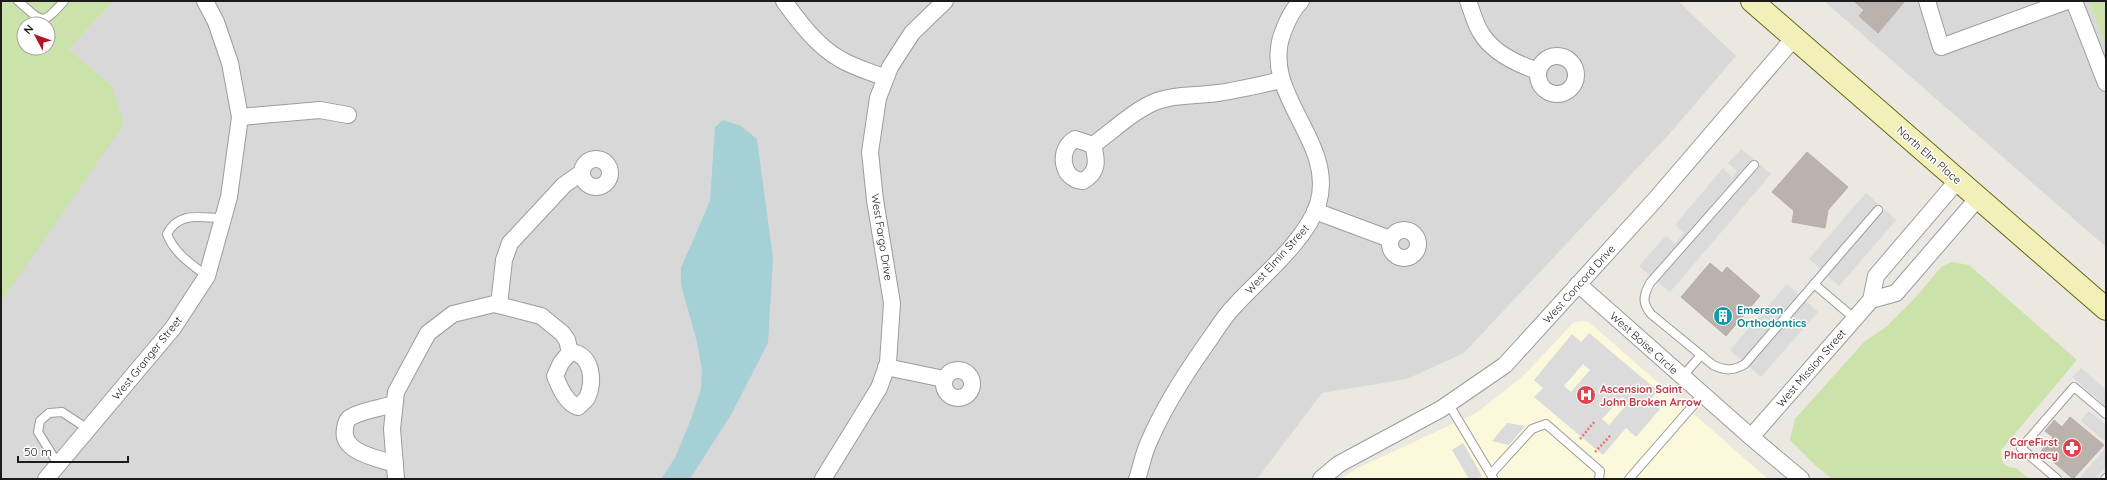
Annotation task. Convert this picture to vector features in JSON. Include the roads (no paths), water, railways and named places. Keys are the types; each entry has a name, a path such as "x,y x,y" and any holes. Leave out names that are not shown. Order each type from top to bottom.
{"main road":[{"name":"North Elm Place","path":"1752,1 1978,198 2103,300"}],"street":[{"name":"West Granger Street","path":"46,479 173,328 208,276 229,197 240,117 230,63 216,22 205,1"},
{"path":"784,1 800,22 821,44 840,59 885,78"},
{"name":"West Fargo Drive","path":"823,479 879,388 886,367 892,303 875,200 870,152 878,98 890,67 912,33 945,1"},
{"name":"West Elmin Street","path":"1137,479 1148,444 1184,376 1229,312 1300,237 1315,211 1320,196 1321,180 1317,157 1288,98 1281,80 1277,58 1279,41 1286,23 1301,1"},
{"path":"1468,1 1481,34 1492,47 1518,63 1538,71"},
{"path":"1927,1 1941,47 2067,1"},
{"path":"2074,1 2106,84"},
{"name":"West Concord Drive","path":"1321,479 1339,464 1448,403 1505,365 1655,200 1794,38"},
{"path":"1093,145 1140,110 1156,102 1174,96 1200,95 1242,89 1281,80"},
{"path":"240,117 320,110 348,115"},
{"path":"499,305 504,260 510,243 564,185 581,173"},
{"path":"1958,180 1876,276 1871,300 1896,293 1978,198"},
{"path":"1315,211 1390,240"},
{"name":"West Boise Circle","path":"1578,284 1682,377 1801,479"},
{"name":"West Mission Street","path":"1751,437 1871,300"},
{"path":"395,471 392,429 396,392 428,333 453,314 494,304 541,316 562,332 567,340 570,352"},
{"path":"886,367 944,379"},
{"path":"394,404 352,416 346,421 344,431 347,442 353,449 395,471"}],"lane":[{"path":"18,1 36,17 43,19 49,18 64,1"},
{"path":"1754,165 1650,283 1644,295 1645,305 1651,314 1713,365 1724,370 1734,370 1745,364 1878,210"},
{"path":"208,276 190,263 172,246 167,234 172,224 184,218 223,218"},
{"path":"1814,284 1854,318"},
{"path":"1682,377 1700,355"},
{"path":"2057,479 2021,448 2074,387 2106,414"},
{"path":"1629,479 1703,394"},
{"path":"1448,403 1492,477 1532,429 1546,424 1600,471 1599,479"},
{"path":"58,464 38,432 40,421 49,413 62,412 88,429"}],"water":[{"path":"723,120 741,126 757,139 773,258 768,343 732,413 690,479 661,479 675,458 691,419 701,389 702,370 697,342 681,285 681,268 710,201 715,127"}],"place":[{"name":"Emerson Orthodontics","path":"1723,316"},
{"name":"Ascension Saint John Broken Arrow","path":"1586,395"},
{"name":"CareFirst Pharmacy","path":"2072,448"}]}
